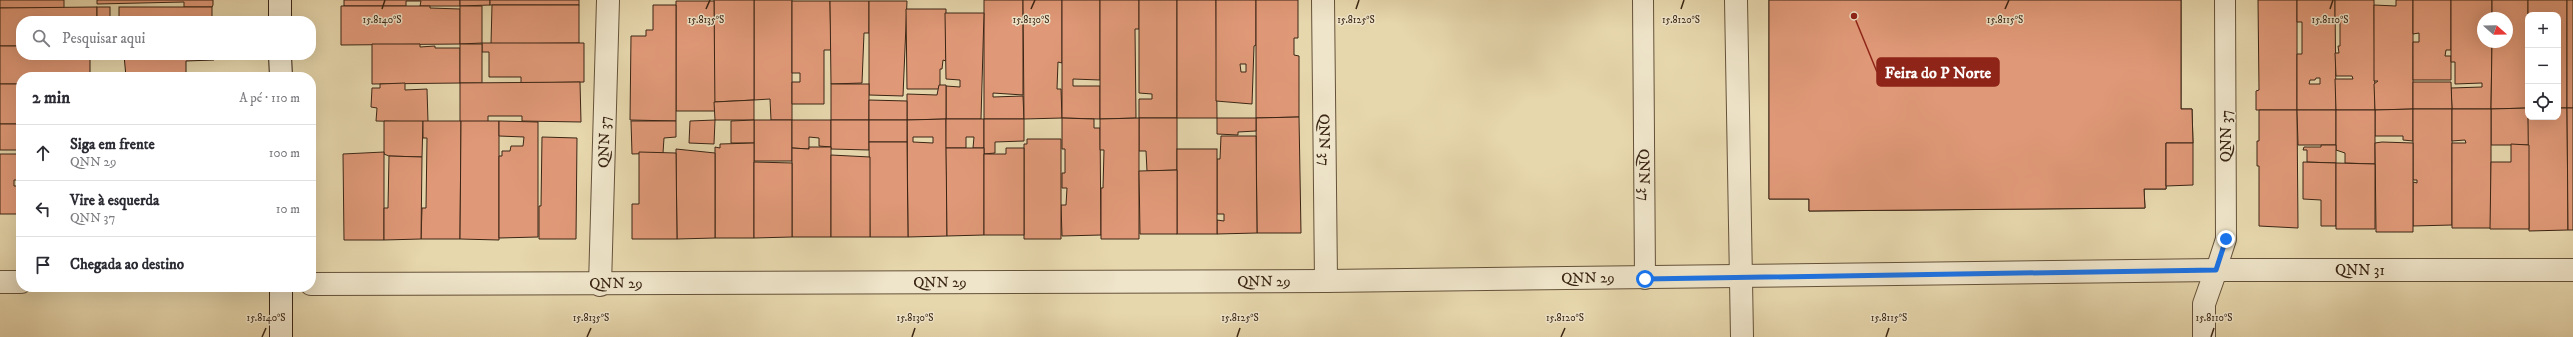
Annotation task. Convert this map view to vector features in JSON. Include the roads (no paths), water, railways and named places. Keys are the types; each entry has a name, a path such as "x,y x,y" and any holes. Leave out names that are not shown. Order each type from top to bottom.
{"street":[{"path":"280,0 280,16"},
{"name":"QNN 37","path":"600,284 608,0"},
{"name":"QNN 37","path":"1323,0 1326,281"},
{"path":"1736,0 1742,337"},
{"path":"280,60 280,72"},
{"path":"2204,337 2204,304 2216,270"},
{"name":"QNN 29","path":"316,284 1645,279 2216,270"},
{"name":"QNN 31","path":"2216,270 2573,270"},
{"path":"0,282 16,282"},
{"path":"281,292 281,337"}],"lane":[{"name":"QNN 37","path":"1643,0 1645,279"},
{"name":"QNN 37","path":"2216,270 2226,239 2225,0"}],"place":[{"name":"Feira do P Norte","path":"1854,16"}]}
